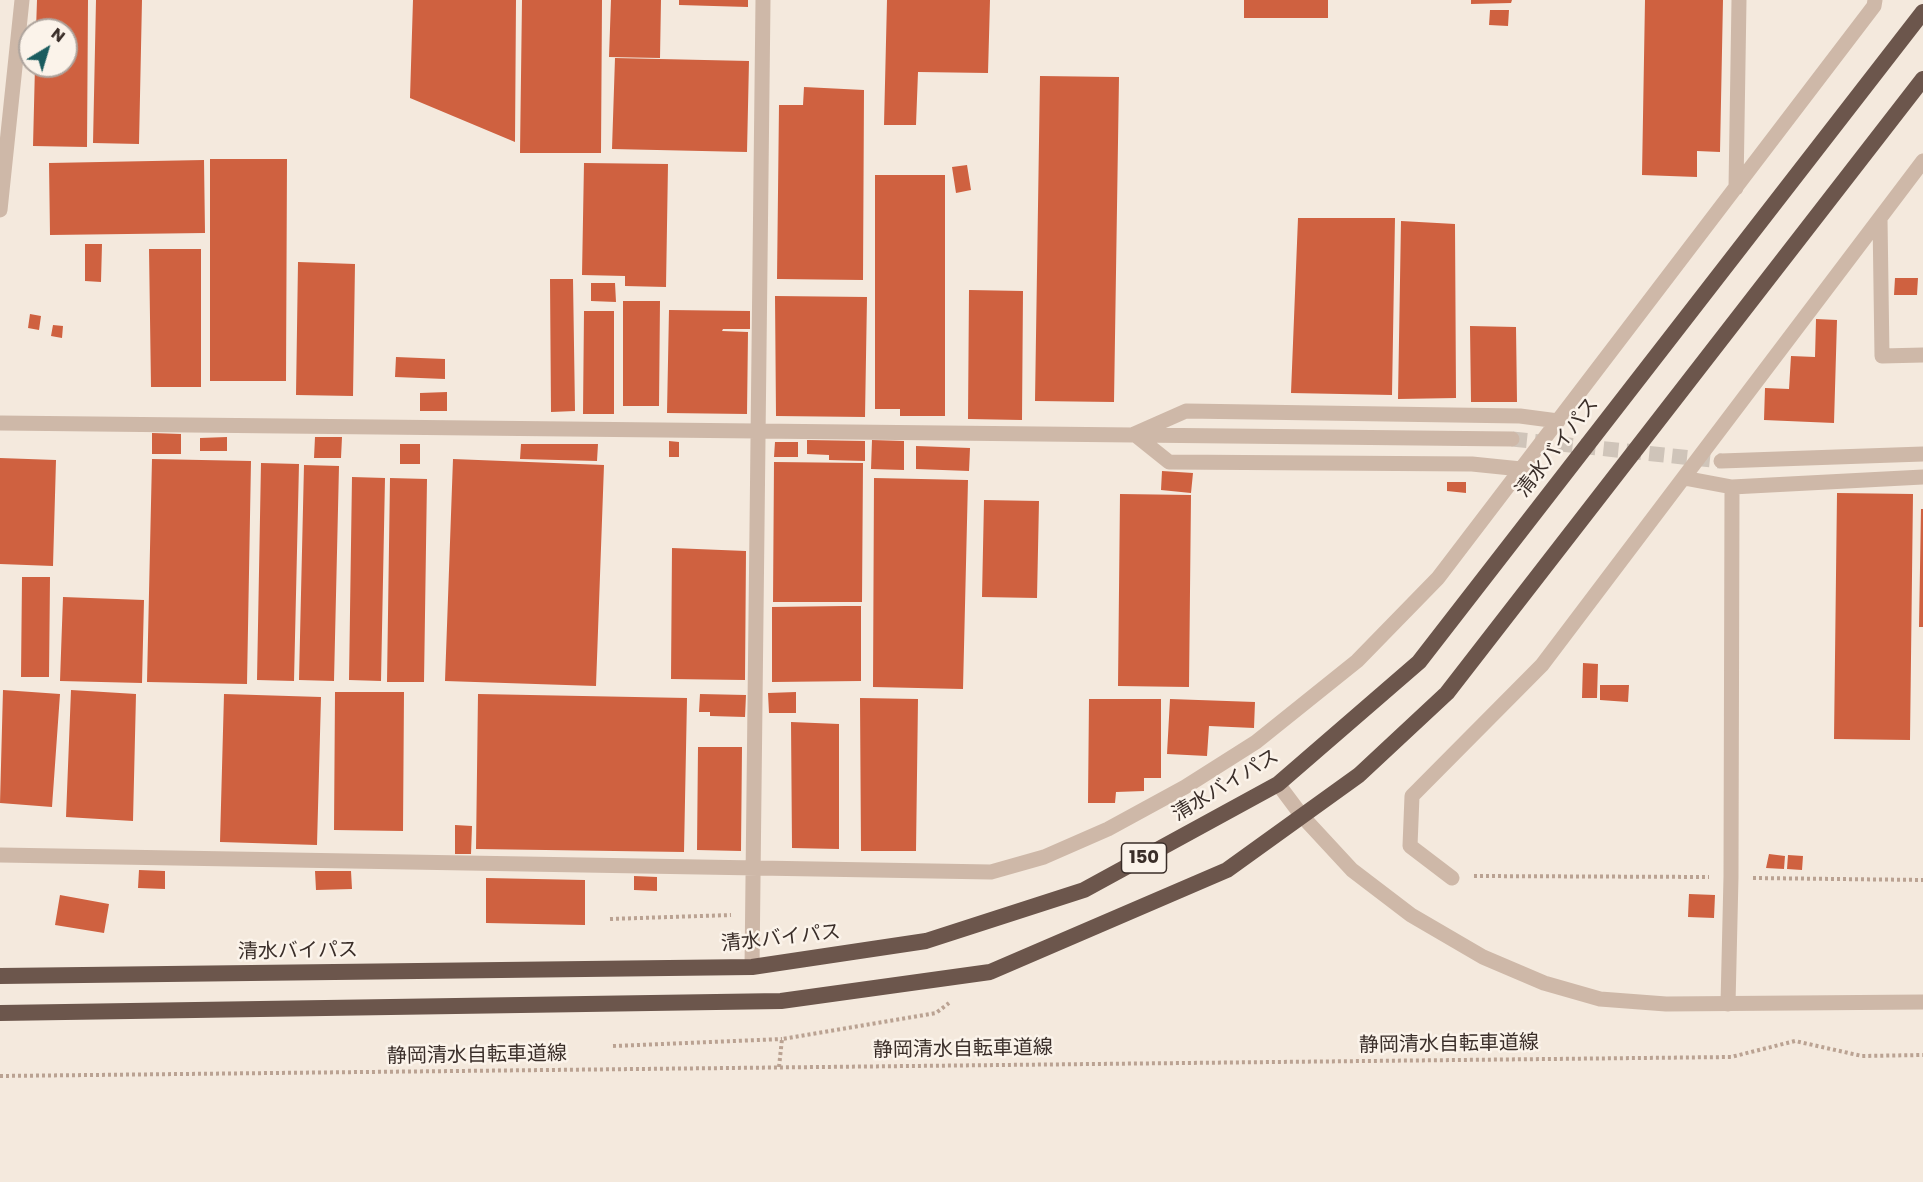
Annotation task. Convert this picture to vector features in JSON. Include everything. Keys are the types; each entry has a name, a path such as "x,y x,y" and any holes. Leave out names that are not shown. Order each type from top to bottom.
{"highway":[{"name":"清水バイパス","path":"0,976 752,967 926,941 1084,890 1278,784 1419,662 1923,12"},
{"name":"150","path":"0,1013 781,1001 990,972 1227,870 1359,775 1448,693 1923,79"}],"street":[{"path":"0,210 22,0"},
{"path":"752,967 763,0"},
{"path":"1736,188 1739,0"},
{"path":"0,855 752,866 991,872 1044,857 1108,829 1185,787 1256,742 1357,661 1438,578 1874,6 1875,0"},
{"path":"1452,878 1410,846 1412,796 1542,665 1923,161"},
{"path":"1880,218 1882,356 1923,355"},
{"path":"1134,434 1186,411 1520,417 1558,421"},
{"path":"0,423 1512,439"},
{"path":"1134,434 1169,462 1472,464 1521,469"},
{"path":"1720,461 1923,454"},
{"path":"1684,478 1732,487 1923,477"},
{"path":"1728,1004 1731,877 1732,487"},
{"path":"1278,784 1302,816 1352,870 1402,909 1483,957 1544,983 1600,999 1666,1004 1923,1002"}],"path":[{"path":"1452,878 1731,877 1923,880"},
{"path":"610,919 752,914"},
{"path":"613,1046 782,1039 936,1013 954,999"},
{"path":"780,1067 782,1039"},
{"name":"静岡清水自転車道線","path":"0,1076 1731,1057 1795,1041 1862,1056 1923,1055"}],"building":[{"path":"37,0 88,0 87,147 33,146 35,78 78,78 78,18 36,18"},
{"path":"96,0 142,0 139,144 93,143"},
{"path":"413,0 516,0 515,142 410,98"},
{"path":"522,0 602,0 601,153 520,153"},
{"path":"611,0 661,0 660,58 609,57"},
{"path":"679,0 748,0 748,7 679,5"},
{"path":"887,0 990,0 988,73 918,72 916,125 884,125"},
{"path":"1244,0 1328,0 1328,18 1244,18"},
{"path":"1471,0 1512,0 1511,3 1471,4"},
{"path":"1645,0 1723,0 1720,152 1697,151 1697,177 1642,175"},
{"path":"1490,10 1509,10 1508,26 1489,25"},
{"path":"615,58 749,61 747,152 612,149"},
{"path":"1040,76 1119,77 1114,402 1035,401"},
{"path":"804,87 864,90 863,280 777,279 779,105 803,105"},
{"path":"210,159 287,159 286,381 210,381"},
{"path":"204,160 205,233 50,235 49,163"},
{"path":"584,163 668,164 666,287 625,286 625,276 582,275"},
{"path":"967,165 971,190 956,193 952,167"},
{"path":"875,175 945,175 945,416 900,416 900,409 875,409"},
{"path":"1298,218 1395,218 1392,395 1291,393"},
{"path":"1401,221 1455,224 1456,398 1398,399"},
{"path":"85,244 102,244 101,282 85,281"},
{"path":"149,249 201,249 201,387 151,387"},
{"path":"298,262 355,264 353,396 296,395"},
{"path":"1895,278 1918,278 1917,295 1894,295"},
{"path":"550,279 573,279 575,411 551,412"},
{"path":"591,283 615,283 616,302 591,301"},
{"path":"969,290 1023,291 1022,420 968,419"},
{"path":"775,296 867,297 865,417 776,416"},
{"path":"623,301 660,301 659,406 623,406"},
{"path":"669,310 750,311 750,329 723,329 722,331 748,332 747,414 667,413"},
{"path":"584,311 614,311 614,414 583,414"},
{"path":"30,314 41,316 39,330 28,328"},
{"path":"1816,319 1837,320 1834,423 1764,420 1765,388 1789,389 1791,356 1815,357"},
{"path":"53,325 63,326 62,338 51,336"},
{"path":"1470,326 1516,327 1517,402 1471,402"},
{"path":"396,357 445,359 445,379 395,377"},
{"path":"447,392 447,411 420,411 420,393"},
{"path":"152,433 181,434 181,454 152,454"},
{"path":"227,437 227,451 200,451 200,438"},
{"path":"315,437 342,437 341,458 314,458"},
{"path":"807,440 865,441 865,461 829,460 829,455 807,454"},
{"path":"872,440 904,441 904,470 871,469"},
{"path":"669,441 679,442 679,457 669,457"},
{"path":"775,442 798,442 798,457 774,457"},
{"path":"400,444 420,444 420,464 400,464"},
{"path":"521,444 598,444 597,461 520,459"},
{"path":"916,446 970,448 969,471 916,469"},
{"path":"0,458 56,460 53,566 0,564"},
{"path":"152,459 251,461 247,684 147,682"},
{"path":"453,459 604,465 596,686 445,681"},
{"path":"774,462 863,463 862,602 773,602"},
{"path":"261,463 299,464 294,681 257,680"},
{"path":"304,465 339,466 334,681 299,680"},
{"path":"1162,471 1193,473 1191,493 1161,490"},
{"path":"352,477 385,478 381,681 349,680"},
{"path":"390,478 427,479 424,682 387,682"},
{"path":"874,478 968,480 963,689 873,687"},
{"path":"1447,482 1466,482 1466,493 1447,491"},
{"path":"1837,493 1913,494 1910,740 1834,739"},
{"path":"1120,494 1191,495 1189,687 1118,686"},
{"path":"984,500 1039,501 1037,598 982,597"},
{"path":"1921,509 1923,509 1923,627 1919,627"},
{"path":"672,548 746,551 745,680 671,679"},
{"path":"22,577 50,577 49,677 21,677"},
{"path":"63,597 144,600 142,683 60,681"},
{"path":"861,606 861,681 772,682 772,607"},
{"path":"1583,663 1598,664 1597,698 1582,698"},
{"path":"1600,685 1629,685 1628,702 1600,700"},
{"path":"3,690 60,694 52,807 0,803"},
{"path":"71,690 136,694 133,821 66,817"},
{"path":"335,692 404,692 403,831 334,830"},
{"path":"796,692 796,713 769,713 768,693"},
{"path":"224,694 321,697 317,845 220,842"},
{"path":"478,694 687,698 684,852 476,849"},
{"path":"700,694 746,695 745,717 710,716 710,712 699,712"},
{"path":"860,698 918,699 916,851 861,851"},
{"path":"1089,699 1161,699 1161,778 1144,778 1144,791 1116,792 1115,803 1088,803"},
{"path":"1170,699 1255,702 1254,728 1209,726 1207,756 1167,754"},
{"path":"791,722 839,724 839,849 792,848"},
{"path":"698,747 742,747 741,851 697,850"},
{"path":"455,825 472,826 471,854 455,854"},
{"path":"1769,854 1785,856 1784,869 1766,868"},
{"path":"1788,855 1803,856 1802,870 1787,869"},
{"path":"139,870 165,871 165,889 138,888"},
{"path":"315,871 351,871 352,889 316,890"},
{"path":"634,876 657,877 657,891 634,890"},
{"path":"486,878 585,880 585,925 486,923"},
{"path":"1689,894 1715,895 1714,918 1688,917"},
{"path":"60,895 109,904 104,933 55,925"}],"tunnel":[{"path":"1512,439 1721,461"}]}
